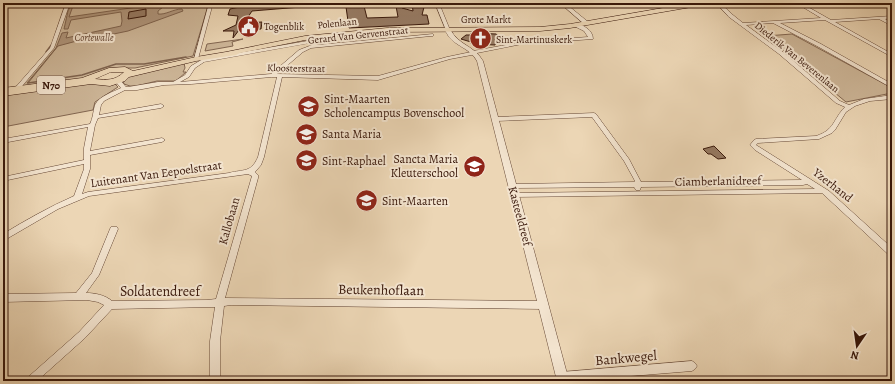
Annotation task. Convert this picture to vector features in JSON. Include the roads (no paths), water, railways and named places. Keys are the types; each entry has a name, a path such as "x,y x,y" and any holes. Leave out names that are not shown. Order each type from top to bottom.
{"main road":[{"name":"N70","path":"582,23 691,3"},
{"name":"N70","path":"582,23 703,3"},
{"name":"Grote Markt","path":"448,30 533,29 560,27 582,23"},
{"name":"Polenlaan","path":"127,73 229,53 336,36 402,31 448,30"},
{"name":"N70","path":"3,92 98,78 113,69 127,73 185,60 196,59"},
{"name":"N70","path":"3,92 98,78 106,83 118,81 127,73"}],"street":[{"path":"16,90 52,48 68,3"},
{"path":"196,59 211,3"},
{"path":"325,6 370,3"},
{"path":"436,3 448,30"},
{"path":"474,52 522,44 591,38 582,23 562,3"},
{"name":"Diederik Van Beverenlaan","path":"718,3 742,24 781,53 838,102 849,107"},
{"path":"798,3 892,56"},
{"path":"878,17 892,25"},
{"path":"830,22 892,17"},
{"path":"742,24 825,19"},
{"path":"774,22 819,45 889,85"},
{"path":"750,24 760,27"},
{"name":"Grote Markt","path":"448,30 452,39 474,52"},
{"name":"Gerard Van Gervenstraat","path":"272,75 301,51 314,44 431,35"},
{"name":"Polenlaan","path":"172,84 187,76 191,69 199,63 208,60 314,44"},
{"name":"Kloosterstraat","path":"124,88 135,89 158,84 192,83 272,75 378,78 474,52"},
{"name":"Kasteeldreef","path":"474,52 480,60 496,119 562,379"},
{"path":"250,172 257,168 261,157 280,76"},
{"path":"77,197 87,169 87,157 92,125 96,117 99,103 124,88 118,81"},
{"path":"849,107 863,102 892,97"},
{"path":"96,117 161,106"},
{"name":"Yzerhand","path":"849,107 834,128 824,136 817,138 761,141 754,142 753,145 757,149 800,174 806,181 828,193 892,252"},
{"path":"496,119 594,115 627,160 638,181 637,185 640,193"},
{"path":"3,141 92,125"},
{"path":"3,179 87,157 162,140"},
{"name":"Luitenant Van Eepoelstraat","path":"3,238 36,218 77,197 110,191 250,172"},
{"name":"Kallobaan","path":"215,381 215,341 219,303 255,175 250,172"},
{"name":"Ciamberlanidreef","path":"514,190 530,185 803,183 806,181"},
{"path":"789,183 796,187 796,191"},
{"path":"530,185 529,191 532,194"},
{"name":"Ciamberlanidreef","path":"514,190 532,194 822,190"},
{"path":"79,295 95,275 114,229"},
{"name":"Soldatendreef","path":"3,298 72,297 79,295 87,298 101,298 107,300 110,305 219,303"},
{"name":"Beukenhoflaan","path":"219,303 231,301 543,305"},
{"path":"30,381 82,335 110,305"},
{"name":"Bankwegel","path":"562,379 692,366"}],"waterway":[{"path":"46,52 52,44"},
{"path":"28,83 82,75 116,64 144,64 186,57"}],"place":[{"name":"Togenblik","path":"248,26"},
{"name":"Sint-Martinuskerk","path":"480,39"},
{"name":"Sint-Maarten Scholencampus Bovenschool","path":"309,106"},
{"name":"Santa Maria","path":"307,134"},
{"name":"Sint-Raphael","path":"306,161"},
{"name":"Sancta Maria Kleuterschool","path":"474,166"},
{"name":"Sint-Maarten","path":"366,201"}],"park label":[{"name":"Cortewalle","path":"94,37"}]}
